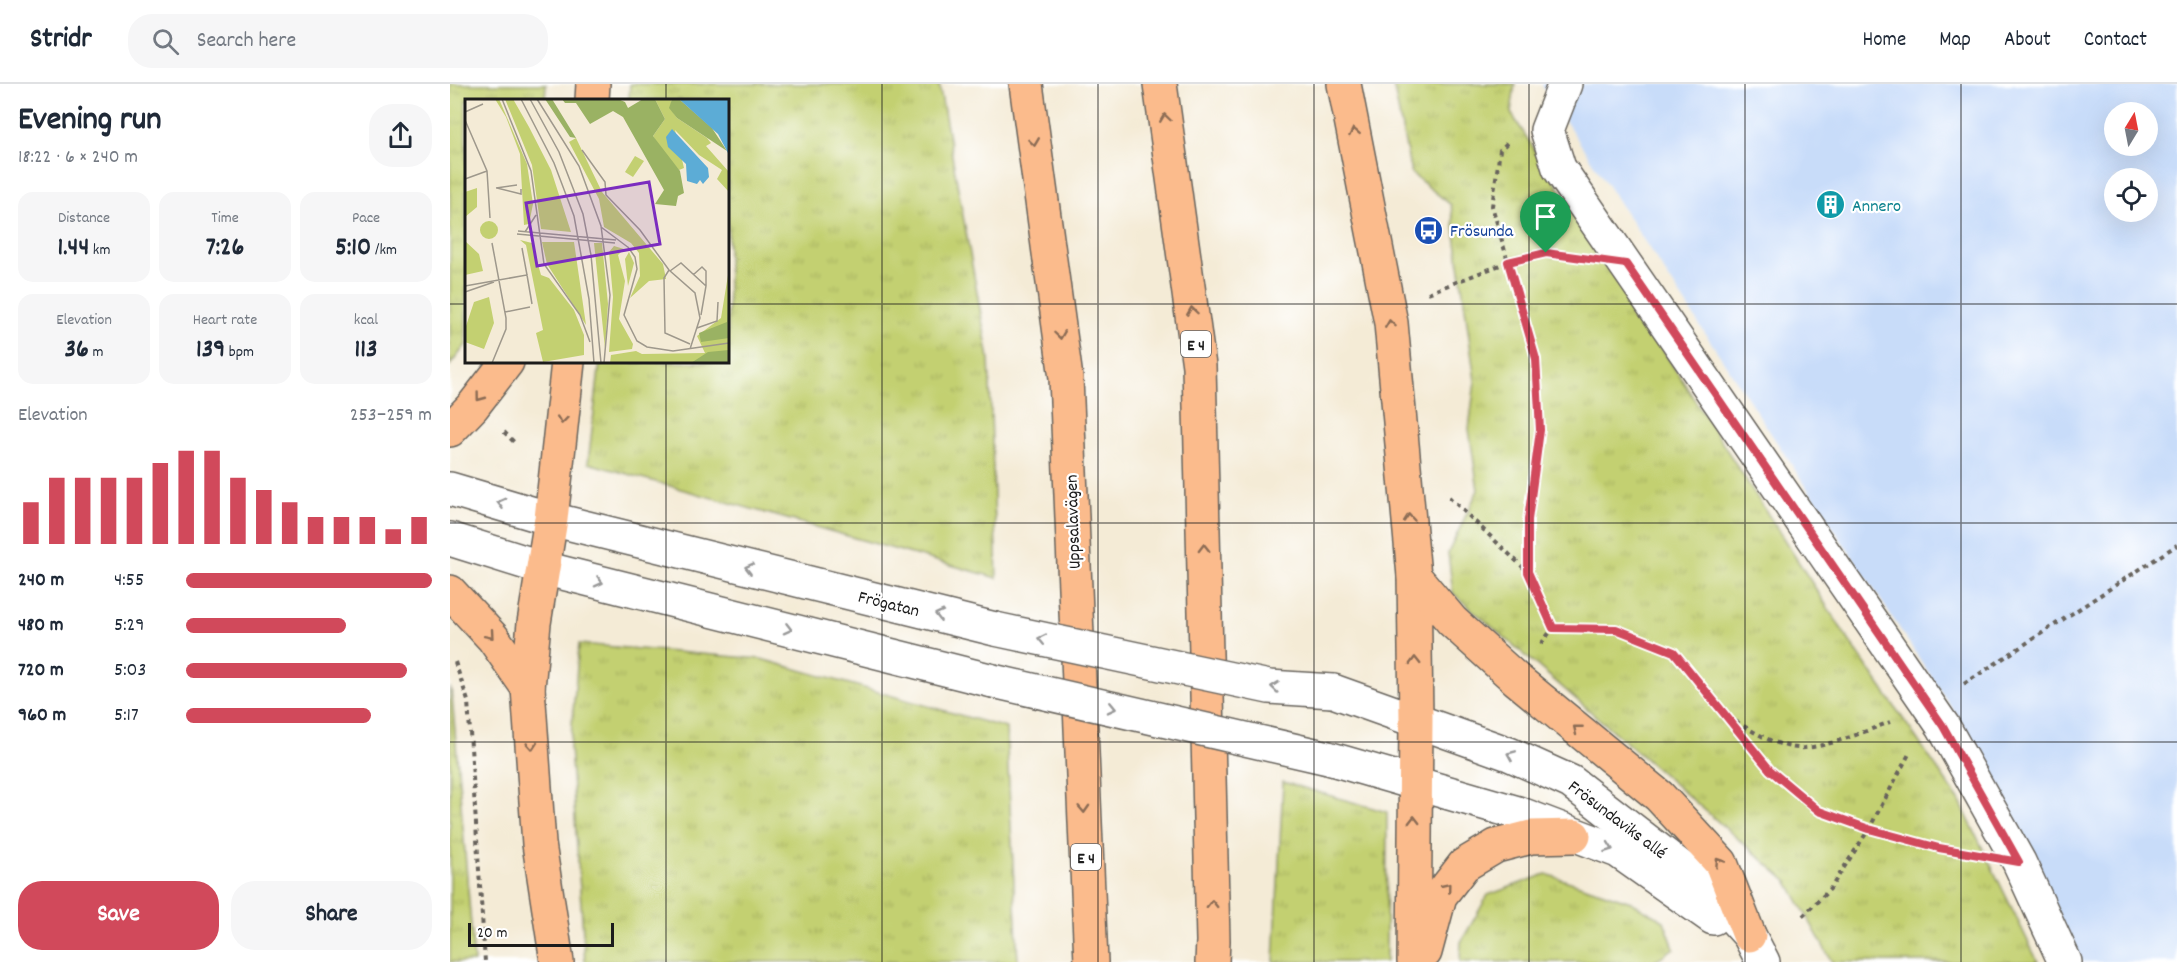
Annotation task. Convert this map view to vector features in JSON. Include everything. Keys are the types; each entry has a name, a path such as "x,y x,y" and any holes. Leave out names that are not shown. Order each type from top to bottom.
{"highway":[{"path":"592,99 593,84"},
{"name":"Uppsalavägen","path":"1026,84 1065,378 1091,962"},
{"name":"E 4","path":"1160,84 1199,366 1214,941 1212,962"},
{"path":"1344,84 1391,323 1414,576 1416,719 1413,962"},
{"path":"450,430 473,406 506,363"},
{"path":"557,962 539,844 528,688 534,623 551,519 568,363"},
{"path":"1414,576 1452,621 1516,679 1659,796 1721,863 1754,953"},
{"path":"450,592 494,638 528,688"},
{"path":"1422,962 1440,896 1464,865 1497,846 1531,837 1574,836"}],"street":[{"path":"1565,84 1547,130 1559,168 1626,264 2019,862 2065,962"},
{"name":"Frögatan","path":"450,489 551,519 995,629 1269,687 1333,691"},
{"path":"450,539 543,568"},
{"name":"Frösundaviks allé","path":"543,568 993,681 1328,758 1518,813 1618,851 1713,918 1754,953"},
{"name":"Frösundaviks allé","path":"1333,691 1509,754 1571,782 1705,886 1754,953"}],"path":[{"path":"1508,141 1500,150 1492,206 1536,359 1540,430 1528,520 1528,572"},
{"path":"1421,295 1508,262 1546,253 1626,264"},
{"path":"498,427 516,444 517,452"},
{"path":"1442,490 1528,572 1553,628 1616,629 1674,652 1770,770 1819,811 1869,829 1939,848 2019,862"},
{"path":"1803,916 1830,889 1869,829 1913,747 1974,706 1963,685 2177,545"},
{"path":"453,655 468,701 485,962"},
{"path":"1725,715 1762,736 1785,745 1804,748 1845,739 1909,715 1934,733"}],"shaded area":[{"path":"1541,84 2177,84 2177,962 2080,962 1957,716"}],"green space":[{"path":"450,84 546,84 545,99 465,99 465,346 450,365"},
{"path":"630,84 939,84 989,358 997,578 588,463 600,363 729,363 729,99 629,99"},
{"path":"1393,84 1515,84 1511,113 1844,633 1959,800 2038,962 1832,962 1788,882 1453,593 1448,553 1478,490 1469,429 1475,381 1451,205 1411,173"},
{"path":"579,644 761,659 1006,728 1018,962 585,962 570,747"},
{"path":"450,687 452,695 474,962 450,962"},
{"path":"1283,782 1387,812 1386,962 1274,962"},
{"path":"1546,874 1631,902 1664,921 1674,948 1653,962 1460,962 1461,942 1488,895"}],"place":[{"name":"Annero","path":"1831,205"},
{"name":"Frösunda","path":"1429,230"}],"route":[{"path":"1546,253 1626,264 1943,726 2019,862 1939,848 1869,829 1819,811 1770,770 1674,652 1616,629 1553,628 1528,572 1528,520 1540,430 1536,359 1508,262 1546,253"}]}
